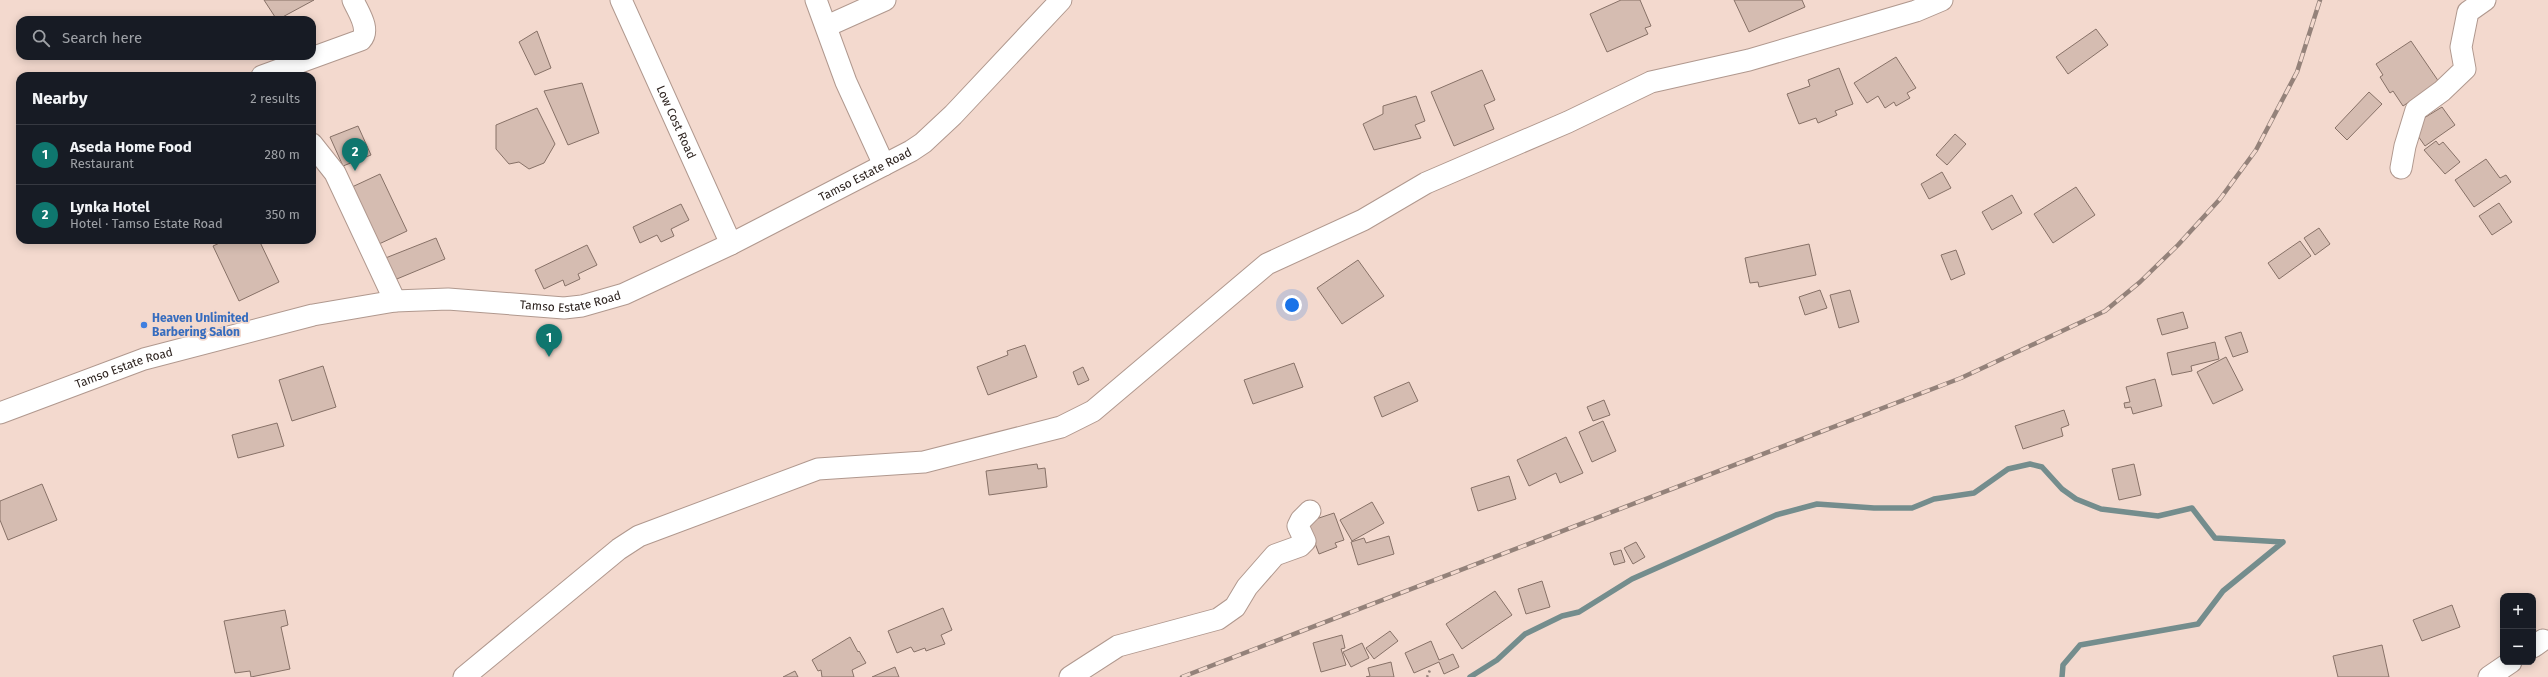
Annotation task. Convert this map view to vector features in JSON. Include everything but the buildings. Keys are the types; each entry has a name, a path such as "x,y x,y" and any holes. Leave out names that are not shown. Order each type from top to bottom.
{"street":[{"path":"316,56 361,40 366,30 353,0"},
{"name":"Low Cost Road","path":"621,0 731,244"},
{"path":"816,0 846,82 884,165"},
{"path":"826,26 885,0"},
{"name":"Tamso Estate Road","path":"0,413 144,359 313,315 395,301 448,299 547,308 582,306 624,294 731,244 911,151 936,132 1061,0"},
{"path":"464,677 619,548 639,536 818,469 924,462 1061,427 1093,411 1267,264 1363,220 1426,183 1568,122 1651,82 1748,60 1916,11 1942,0"},
{"path":"2401,168 2405,146 2416,110 2442,91 2466,69 2461,47 2468,12 2485,0"},
{"path":"273,72 306,60"},
{"path":"316,149 335,172 395,301"},
{"path":"1070,677 1118,646 1218,619 1235,608 1247,588 1275,555 1300,546 1306,541 1298,526 1300,520 1310,511"},
{"path":"2489,677 2507,665"}],"path":[{"path":"1427,677 1430,670"}],"waterway":[{"path":"1470,677 1497,660 1525,634 1562,616 1579,612 1632,579 1776,515 1817,504 1874,508 1912,508 1934,499 1974,493 2008,469 2030,464 2042,467 2062,489 2076,499 2101,509 2158,516 2192,508 2215,538 2283,542"},
{"path":"2062,677 2063,665 2080,645 2198,624 2223,591 2283,542"}],"railway":[{"path":"1182,677 1961,378 2105,311 2140,282 2178,245 2220,199 2256,150 2297,72 2320,0"}],"place":[{"name":"Lynka Hotel","path":"355,171"},
{"name":"Heaven Unlimited Barbering Salon","path":"144,325"},
{"name":"Aseda Home Food","path":"549,357"}]}
